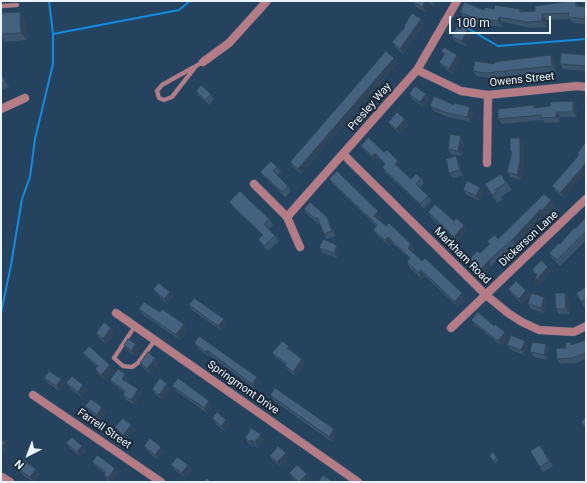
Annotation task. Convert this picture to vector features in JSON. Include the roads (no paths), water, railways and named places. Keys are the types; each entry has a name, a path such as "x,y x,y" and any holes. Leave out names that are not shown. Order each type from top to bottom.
{"street":[{"path":"199,64 229,43 267,1"},
{"name":"Presley Way","path":"287,217 417,70 457,1"},
{"name":"Owens Street","path":"417,70 461,91 488,96 577,86 586,87"},
{"path":"487,163 488,96"},
{"path":"1,109 25,98"},
{"name":"Markham Road","path":"343,154 486,295 522,322 539,330 574,332 586,326"},
{"path":"254,184 287,217 300,247"},
{"name":"Dickerson Lane","path":"451,328 586,199"},
{"name":"Springmont Drive","path":"116,312 358,482"},
{"name":"Farrell Street","path":"34,395 161,482"},
{"path":"2,478 10,482"}],"lane":[{"path":"1,6 17,5"},
{"path":"199,64 172,97 164,100 159,98 157,91 162,85 199,64"},
{"path":"136,326 114,358 123,366 132,367 138,363 155,340"}],"waterway":[{"path":"1,313 22,199 30,177 35,139 53,64 53,34 49,1"},
{"path":"53,34 179,10 190,1"},
{"path":"462,25 498,46 586,39"}]}
